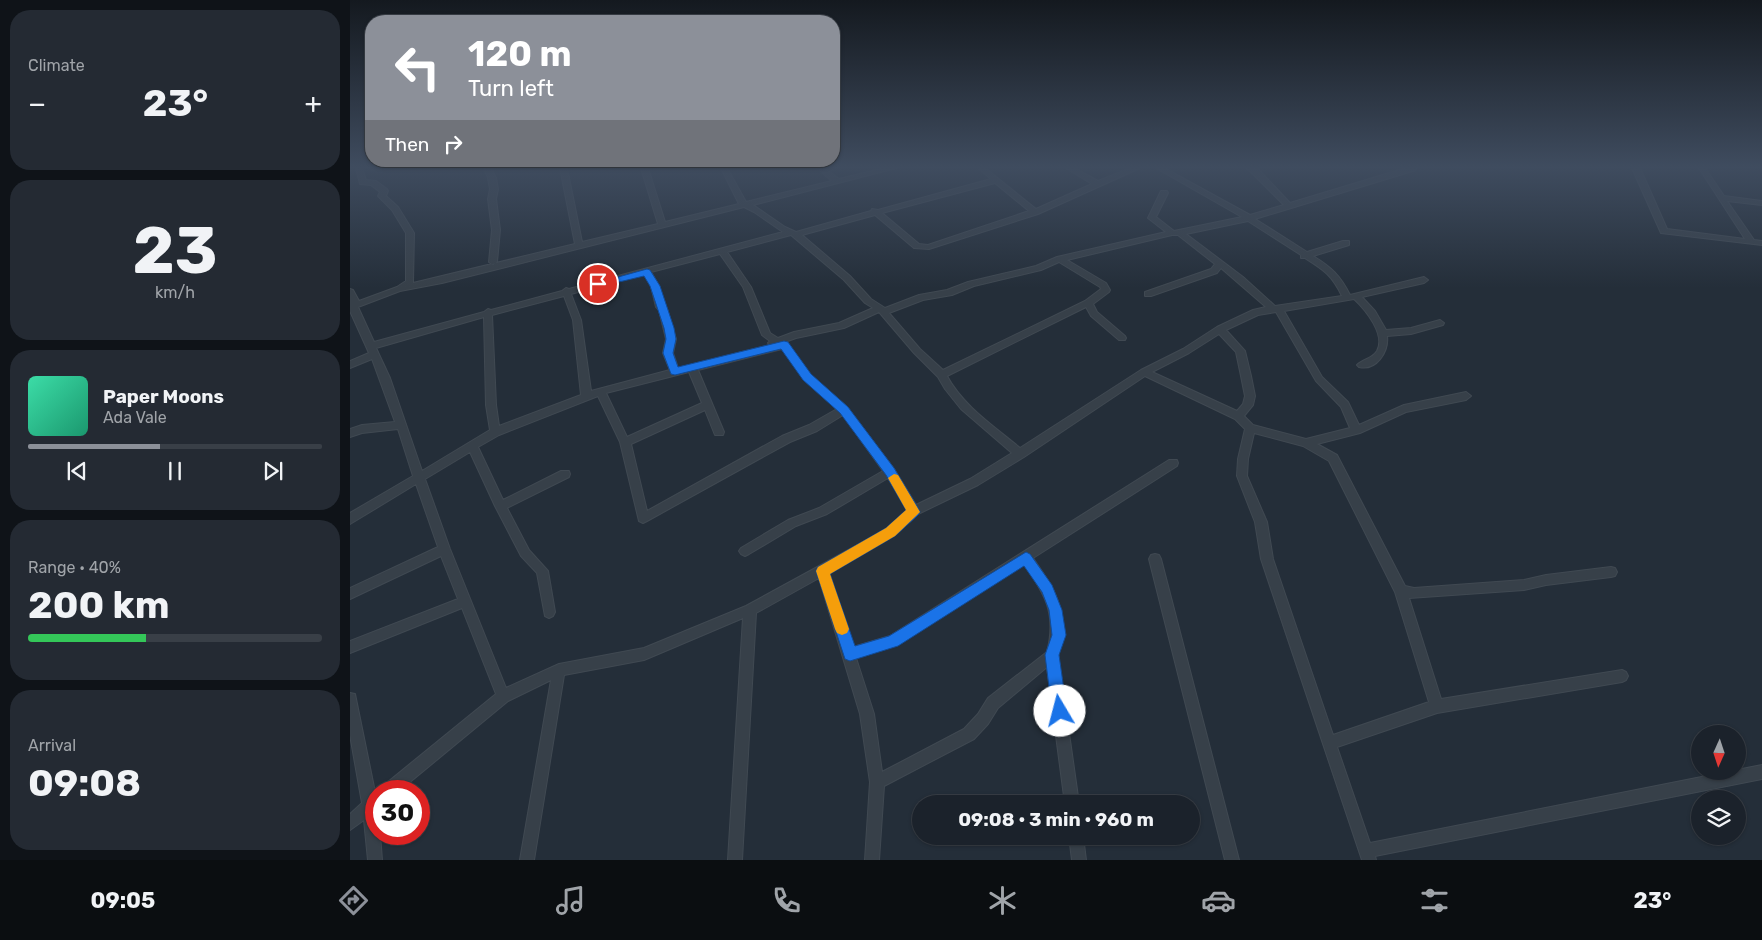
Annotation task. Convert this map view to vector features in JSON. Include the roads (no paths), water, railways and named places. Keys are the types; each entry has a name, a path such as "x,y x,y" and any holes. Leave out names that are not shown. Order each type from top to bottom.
{"street":[{"path":"394,208 410,233 410,282 398,289"},
{"path":"493,208 496,232 496,264"},
{"path":"571,208 579,245"},
{"path":"657,208 662,224"},
{"path":"351,307 398,289 726,208"},
{"path":"754,208 793,233 847,278 868,301 882,310 942,375 948,387 964,406 1020,454"},
{"path":"350,365 373,350 488,312 886,208"},
{"path":"1030,208 1035,212"},
{"path":"875,211 917,246 922,247 940,244 1044,208"},
{"path":"1157,208 1152,218 1252,288 1276,309 1319,379 1345,405 1356,430"},
{"path":"1232,208 1328,270 1352,297 1372,313 1379,324 1384,350 1376,361 1362,365"},
{"path":"350,519 495,432 600,391 758,350 804,333 841,326 882,310 922,298 1038,268 1060,258 1249,218 1279,208"},
{"path":"1654,208 1664,231 1762,243"},
{"path":"1729,208 1751,242"},
{"path":"1304,256 1346,243"},
{"path":"722,251 747,287 766,335 780,343 807,377 844,410 890,472 914,512"},
{"path":"942,375 1088,303 1106,290 1103,285 1060,258"},
{"path":"1148,294 1214,271 1219,264"},
{"path":"647,272 655,286 669,328 671,339 668,353 675,372"},
{"path":"401,780 503,696 559,670 644,654 750,610 891,532 914,512 974,482 1144,372 1186,351 1220,329 1256,312 1352,297 1424,280"},
{"path":"566,291 577,320 586,392 585,397"},
{"path":"350,292 351,297 355,300 351,307"},
{"path":"1088,303 1094,314 1122,338"},
{"path":"351,307 373,350 413,453 419,478 431,504 444,550 503,696"},
{"path":"488,312 491,406 495,432"},
{"path":"1381,334 1411,332 1440,323"},
{"path":"1220,329 1240,351 1246,376 1250,396 1248,405 1238,416"},
{"path":"692,367 720,432"},
{"path":"1144,372 1238,416 1250,428 1306,443 1333,458 1401,591 1438,706"},
{"path":"600,391 625,442 643,518 786,438 813,428 844,410"},
{"path":"1306,443 1356,430 1404,409 1466,396"},
{"path":"625,442 708,404"},
{"path":"350,434 362,429 402,425"},
{"path":"1250,428 1243,459 1242,476 1261,522 1267,559 1368,855 1762,772"},
{"path":"473,446 500,506 525,553 542,571 549,612"},
{"path":"850,654 893,641 1173,463"},
{"path":"745,551 792,523 823,511 890,472"},
{"path":"500,506 565,474"},
{"path":"350,594 444,550"},
{"path":"1026,558 1048,589 1056,610 1059,635 1052,655 1071,795"},
{"path":"1154,559 1232,860"},
{"path":"823,571 867,714 877,782 872,860"},
{"path":"1401,591 1414,593 1524,585 1546,580 1611,572"},
{"path":"350,647 464,602"},
{"path":"735,860 750,610"},
{"path":"877,782 969,734 984,719 993,703 1052,655"},
{"path":"527,860 559,670"},
{"path":"1330,743 1438,706 1622,676"},
{"path":"350,699 368,780"},
{"path":"350,822 365,810"},
{"path":"374,845 375,860"},
{"path":"1078,845 1080,860"}]}
